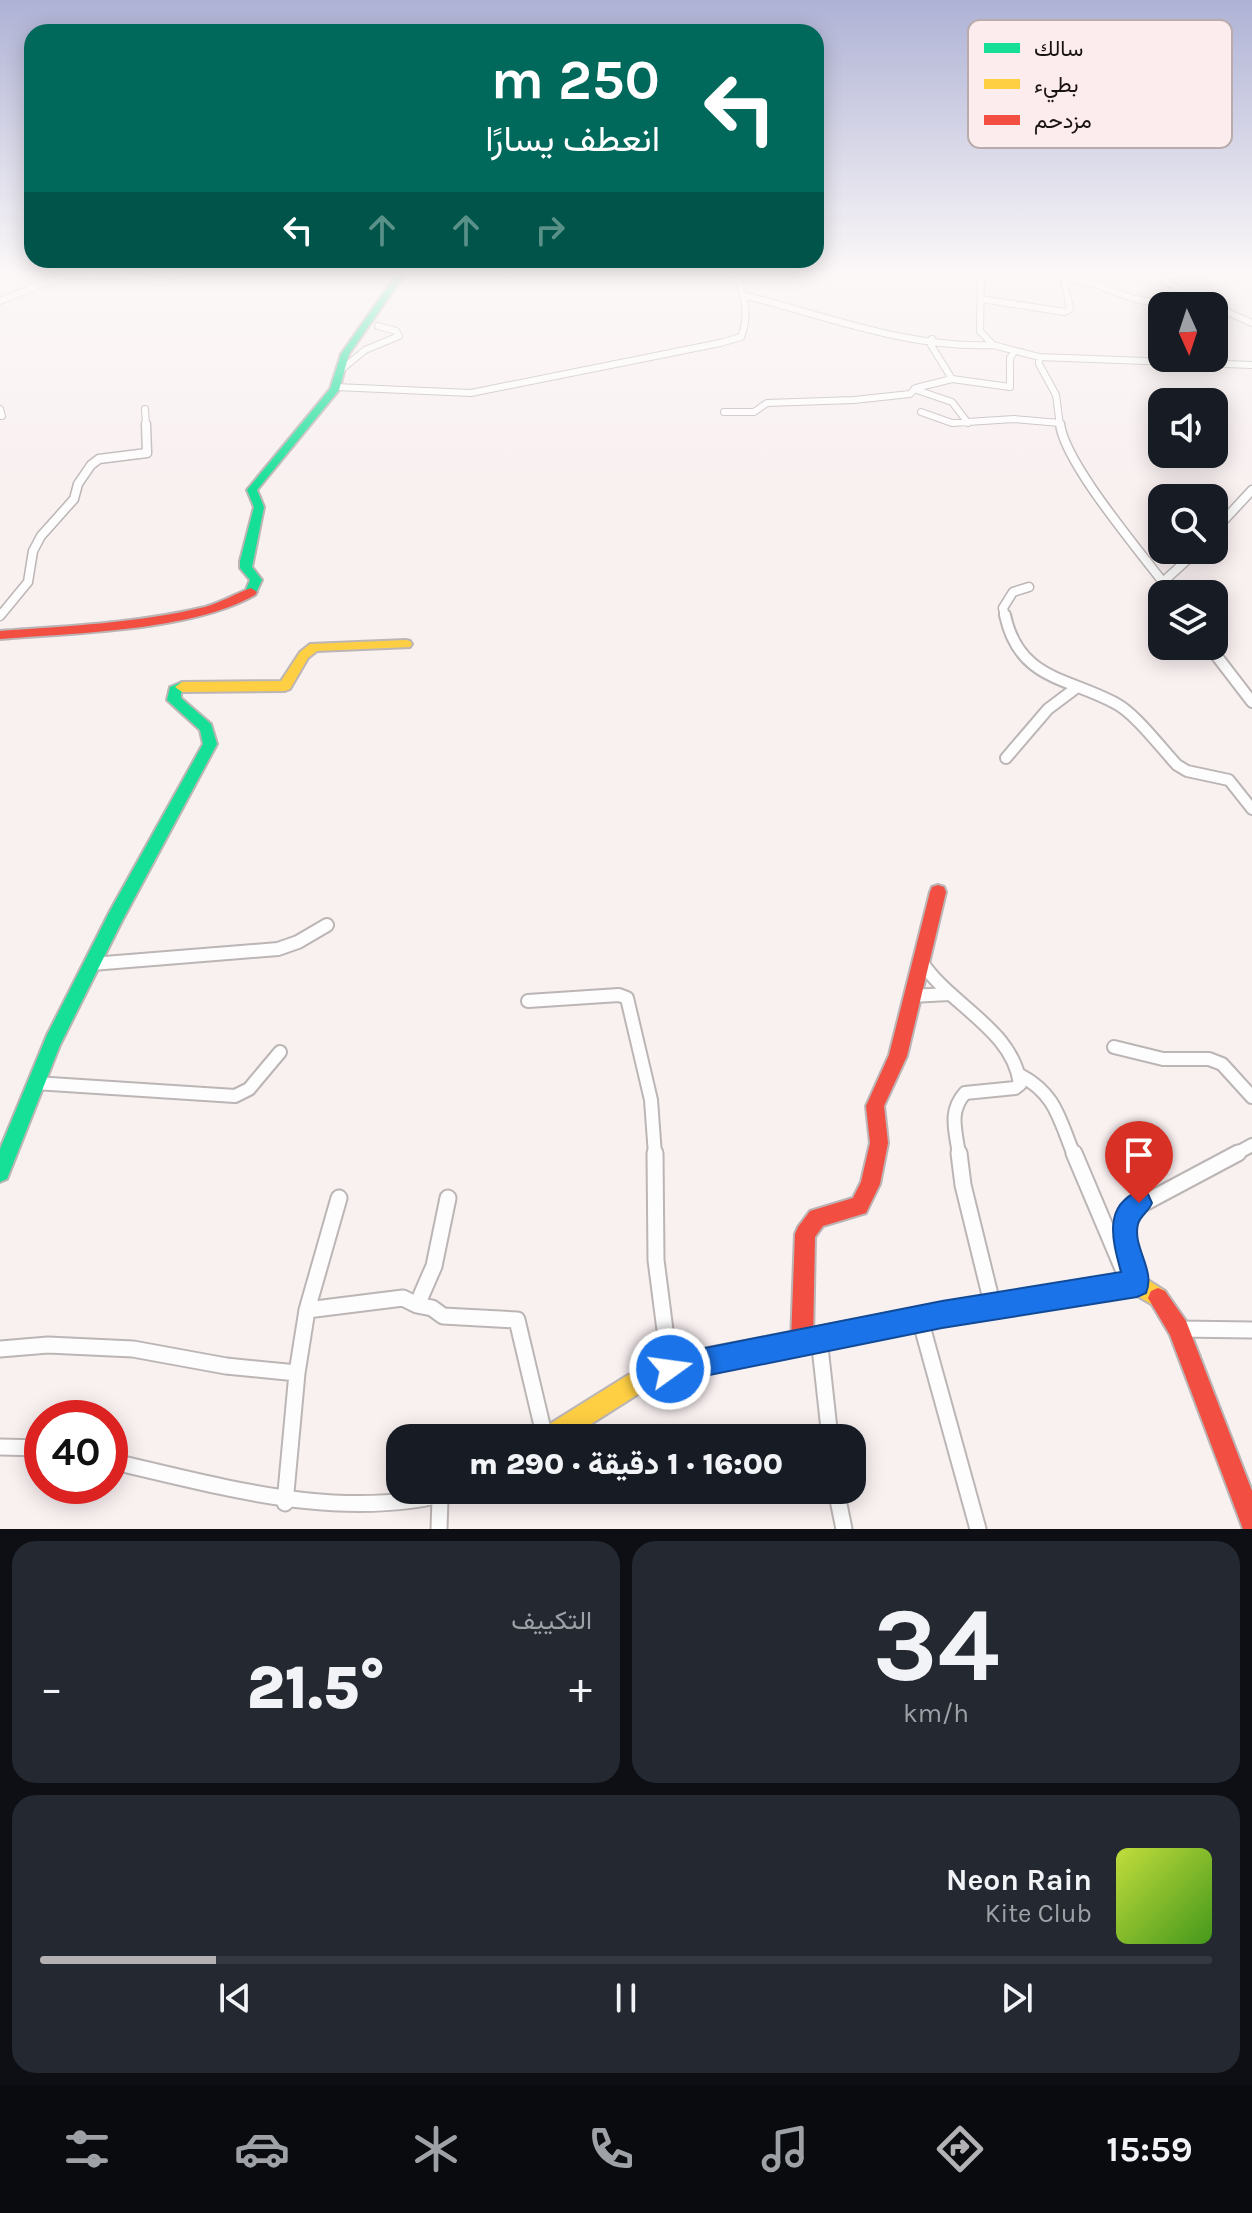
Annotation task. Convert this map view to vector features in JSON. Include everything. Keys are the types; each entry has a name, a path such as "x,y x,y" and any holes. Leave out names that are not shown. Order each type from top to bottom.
{"street":[{"path":"0,635 141,622 235,604 248,597 256,580 246,568 246,561 259,507 252,490 336,387 345,354 351,345"},
{"path":"341,370 365,350 376,345"},
{"path":"336,387 405,386 434,392 471,393 707,345"},
{"path":"931,345 952,379 962,383 1010,387 1013,385 1010,358 1014,352"},
{"path":"994,345 1039,357 1252,365"},
{"path":"1039,357 1039,364 1056,395 1062,440 1076,464 1163,580"},
{"path":"724,412 754,412 767,403 854,400 910,394 914,389 952,379"},
{"path":"914,389 952,399 968,423"},
{"path":"0,616 28,582 33,551 41,536 74,499 78,484 91,465 99,459 147,453 150,445 143,425 145,409"},
{"path":"921,412 936,421 968,423 1013,418 1060,423"},
{"path":"1228,516 1252,490"},
{"path":"1165,580 1183,564"},
{"path":"1029,587 1013,592 1004,603 1007,626 1028,663 1052,678 1118,704 1161,751 1187,771 1229,780 1252,809"},
{"path":"0,1172 35,1083 92,964 210,744 206,728 174,700 175,690 184,686 285,686 292,681 302,656 314,647 406,644"},
{"path":"1220,660 1252,702"},
{"path":"1006,758 1048,709 1076,688"},
{"path":"802,1341 805,1234 808,1223 816,1216 851,1211 864,1200 880,1134 875,1106 889,1081 938,892"},
{"path":"92,964 278,949 298,942 327,925"},
{"path":"919,956 930,978 1005,1048 1020,1075 1020,1084 1015,1088 965,1093 955,1104 953,1113 963,1185 993,1307"},
{"path":"911,996 949,994"},
{"path":"528,1001 619,995 627,998 651,1100 655,1133 655,1247 670,1369"},
{"path":"1114,1047 1163,1059 1209,1059 1222,1064 1252,1097"},
{"path":"35,1083 235,1096 249,1089 280,1052"},
{"path":"1020,1075 1041,1086 1052,1102 1133,1283 1159,1298 1178,1329 1252,1521"},
{"path":"1133,1283 1124,1236 1125,1223 1131,1210 1252,1145"},
{"path":"285,1503 297,1373 307,1310 339,1198"},
{"path":"417,1305 434,1266 448,1198"},
{"path":"569,1424 636,1383 670,1369 920,1319 1133,1283"},
{"path":"307,1310 403,1298 432,1308 443,1316 517,1320 543,1424"},
{"path":"920,1319 978,1529"},
{"path":"1178,1329 1252,1330"},
{"path":"819,1338 828,1424"},
{"path":"0,1349 48,1345 133,1349 226,1366 297,1373"},
{"path":"0,1447 24,1448"},
{"path":"128,1465 285,1503 361,1509 400,1504"},
{"path":"439,1529 440,1504"},
{"path":"839,1504 844,1529"}],"traffic: fast":[{"path":"251,592 256,580 246,568 246,561 259,507 252,490 334,390 345,354 351,345"},
{"path":"0,1172 53,1041 116,916 210,744 206,728 174,700 175,690 182,687"}],"traffic: slow":[{"path":"182,687 285,686 304,655 314,647 406,644"},
{"path":"570,1424 636,1383 692,1362 942,1314 1137,1283 1158,1298"}],"traffic: jam":[{"path":"0,635 171,617 234,602 251,592"},
{"path":"802,1341 805,1234 817,1218 859,1206 870,1184 879,1143 875,1106 898,1056 938,892"},
{"path":"1158,1298 1178,1329 1252,1521"}],"route":[{"path":"670,1369 692,1362 942,1314 1137,1283 1124,1236 1125,1223 1131,1210 1139,1203"}]}
